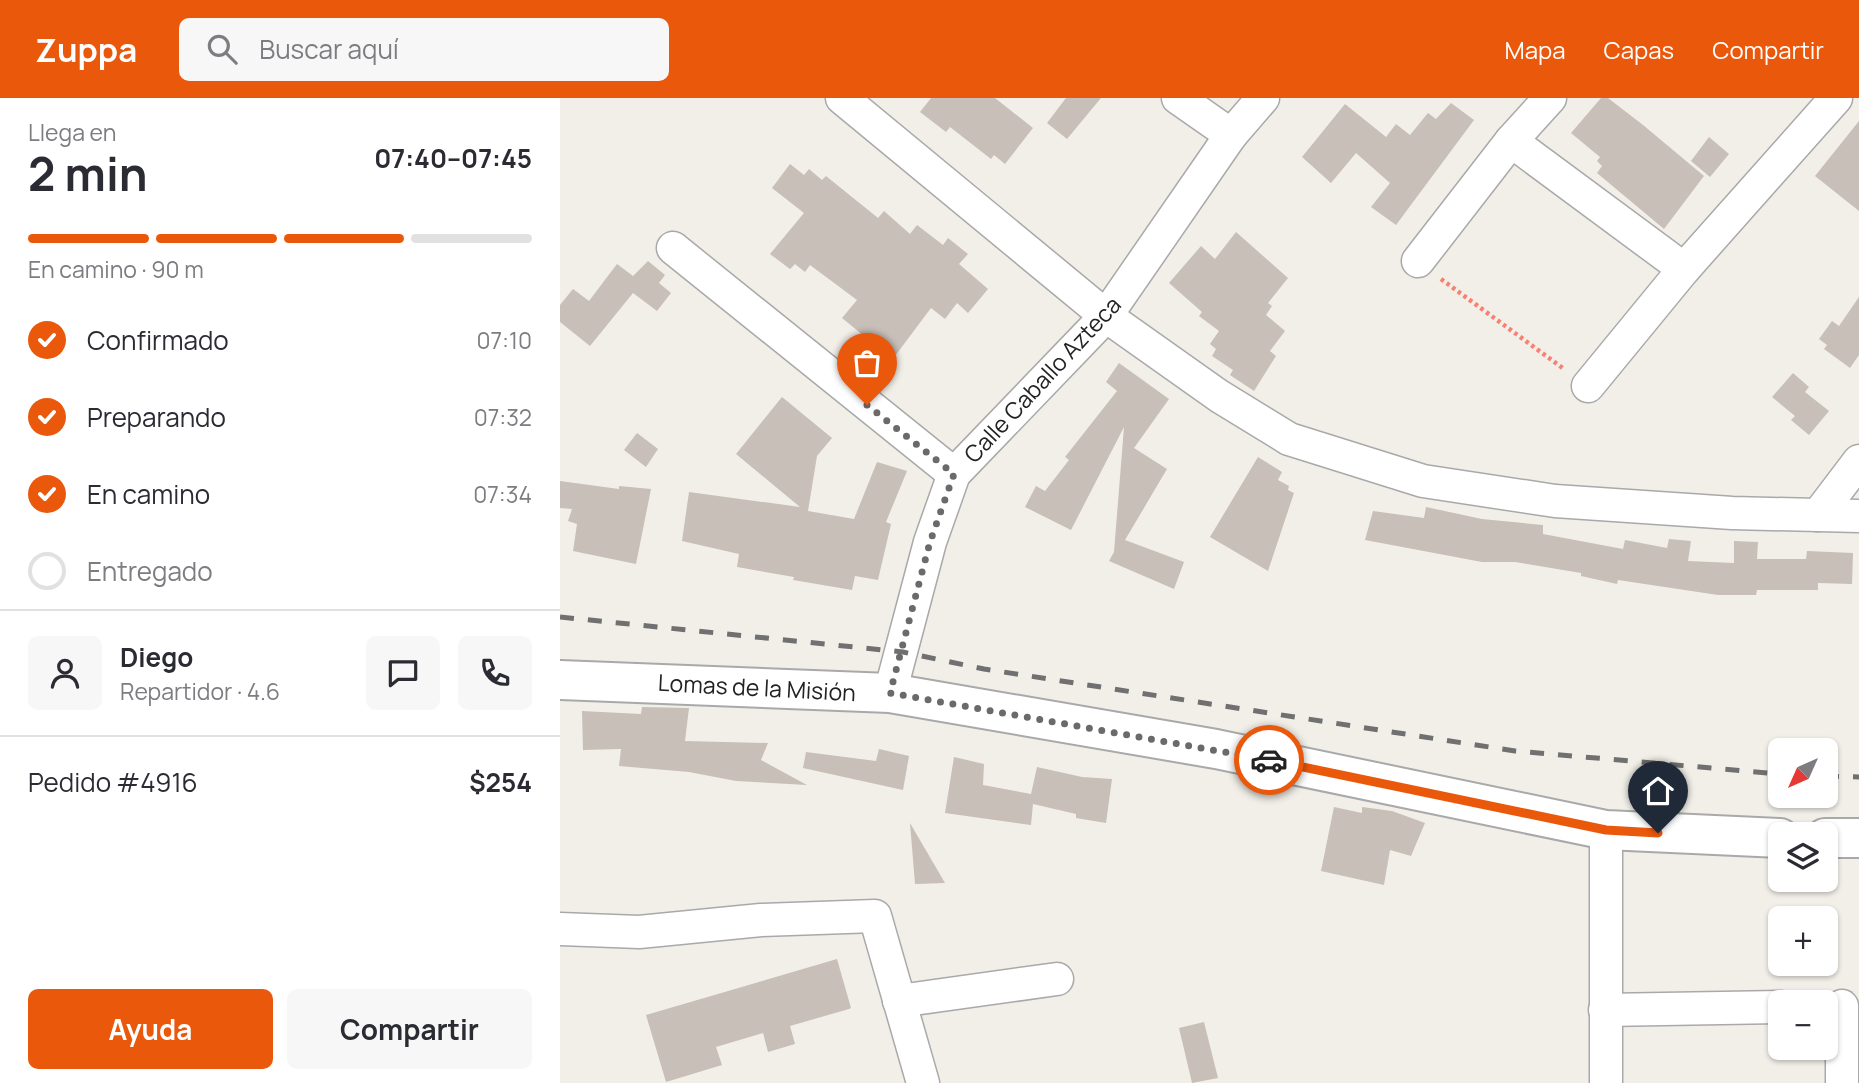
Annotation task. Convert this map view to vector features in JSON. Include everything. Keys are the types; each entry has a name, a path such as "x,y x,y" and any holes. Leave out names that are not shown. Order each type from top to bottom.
{"street":[{"path":"842,98 1106,316 1219,396 1289,439 1423,481 1555,500 1859,516"},
{"path":"1178,98 1231,135"},
{"name":"Calle Caballo Azteca","path":"890,693 930,542 954,474 1106,316 1231,135 1264,98"},
{"path":"1418,261 1511,141 1550,98"},
{"path":"1588,386 1684,269 1836,98"},
{"path":"1511,141 1684,269"},
{"path":"673,248 954,474"},
{"path":"1818,515 1859,461"},
{"name":"Lomas de la Misión","path":"560,680 890,693 1216,749 1606,830 1768,837"},
{"path":"1606,830 1606,1083"},
{"path":"1838,838 1859,838"},
{"path":"560,929 639,932 761,920 875,916 923,1083"},
{"path":"899,1000 1057,979"},
{"path":"1605,1010 1768,1007"},
{"path":"1842,1007 1842,1083"}],"path":[{"path":"1418,261 1588,386"}],"building":[{"path":"931,98 995,98 1033,128 1005,164 994,155 991,159 950,127 946,132 920,112"},
{"path":"1066,98 1101,98 1067,139 1047,123"},
{"path":"1601,98 1608,98 1704,176 1664,229 1597,173 1602,166 1597,161 1600,157 1571,133"},
{"path":"1451,103 1474,120 1396,225 1371,207 1390,183 1356,153 1331,183 1302,157 1345,104 1386,137 1396,124 1410,135 1428,113 1436,119"},
{"path":"1859,121 1859,211 1815,176"},
{"path":"1709,137 1729,154 1710,177 1691,161"},
{"path":"790,164 804,175 809,169 822,180 826,176 878,218 884,211 910,234 917,225 943,245 948,238 968,254 959,264 988,289 968,313 957,303 945,319 931,308 877,380 859,366 875,345 842,318 857,300 810,265 805,272 795,264 790,269 770,254 804,213 772,188"},
{"path":"1236,232 1288,278 1268,303 1272,306 1266,315 1285,331 1270,351 1276,356 1254,391 1230,375 1233,370 1212,356 1216,349 1210,344 1219,331 1199,316 1202,312 1169,283 1201,246 1215,259"},
{"path":"648,261 665,275 659,283 671,293 657,311 633,293 590,346 560,322 560,305 573,289 589,301 617,264 633,276"},
{"path":"1859,297 1859,355 1850,368 1824,349 1827,345 1819,339 1832,321 1839,326"},
{"path":"1119,363 1169,399 1134,448 1167,469 1125,540 1184,562 1174,589 1109,561 1114,552 1124,427 1071,530 1025,507 1036,486 1045,491 1069,460 1065,457 1117,391 1106,382"},
{"path":"1793,373 1809,387 1805,392 1829,411 1809,435 1791,420 1795,416 1772,397"},
{"path":"782,397 832,438 817,456 808,511 854,519 877,462 907,471 886,522 891,524 878,580 855,576 852,590 793,580 794,577 737,567 739,554 682,541 689,492 800,507 736,454"},
{"path":"637,433 658,449 646,467 624,450"},
{"path":"1258,457 1282,472 1278,480 1289,486 1288,490 1294,493 1268,571 1210,537"},
{"path":"560,481 619,489 619,486 651,489 636,564 573,551 577,524 568,521 572,509 560,508"},
{"path":"1426,507 1482,519 1543,525 1543,534 1623,549 1625,540 1667,548 1669,539 1691,541 1688,561 1734,563 1734,541 1758,542 1757,559 1806,559 1807,551 1853,553 1852,584 1818,583 1818,590 1757,590 1756,595 1718,595 1618,580 1617,584 1581,576 1581,573 1515,562 1482,562 1365,540 1373,511 1424,518"},
{"path":"642,707 689,708 685,741 768,743 761,760 807,785 736,781 689,772 619,766 621,749 583,750 582,711 641,714"},
{"path":"879,749 909,756 903,790 803,768 806,752 876,761"},
{"path":"954,757 984,764 983,785 1031,794 1037,767 1082,777 1112,779 1106,823 1076,818 1076,814 1033,804 1031,825 945,813"},
{"path":"1334,807 1362,813 1362,807 1392,811 1425,823 1411,856 1390,850 1384,885 1321,871"},
{"path":"910,823 945,883 915,884"},
{"path":"837,959 851,1008 790,1026 795,1044 768,1052 763,1033 716,1047 722,1065 666,1082 646,1015"},
{"path":"1204,1022 1218,1078 1192,1083 1179,1028"}],"railway":[{"path":"560,617 903,652 984,669 1515,751 1768,773"},
{"path":"1838,776 1859,777"}],"way so far":[{"path":"867,405 954,474 930,542 890,693 1269,760"}],"route":[{"path":"1269,760 1606,830 1658,833"}]}
